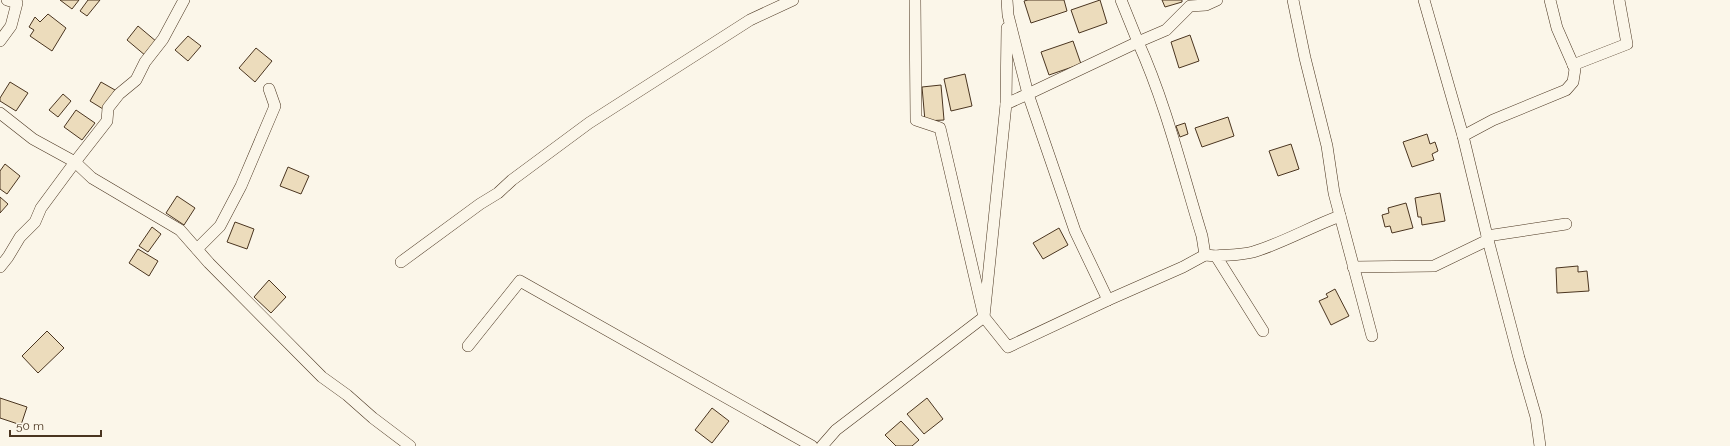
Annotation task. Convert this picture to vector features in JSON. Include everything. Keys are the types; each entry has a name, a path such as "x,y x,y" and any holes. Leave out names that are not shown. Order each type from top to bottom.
{"street":[{"path":"0,41 12,26 17,4 7,0"},
{"path":"0,267 20,237 35,222 41,208 107,121 108,108 120,94 136,80 145,62 163,39 184,0"},
{"path":"401,262 480,204 498,193 512,180 589,123 750,20 793,0"},
{"path":"915,0 916,120 940,128 984,317 1008,348 1108,300 1183,267 1211,256 1251,252 1284,241 1340,216"},
{"path":"822,446 836,430 984,317 1006,104 1007,0"},
{"path":"1121,0 1151,71 1202,236 1211,256 1263,331"},
{"path":"1006,104 1166,30 1190,6 1206,5 1217,0"},
{"path":"1293,0 1304,58 1327,146 1334,192 1372,336"},
{"path":"1424,0 1463,136 1487,238 1518,358 1536,418 1540,446"},
{"path":"1463,136 1493,120 1566,90 1573,82 1575,68 1557,28 1550,0"},
{"path":"1573,65 1627,44 1619,0"},
{"path":"1008,15 1028,94 1075,231 1108,300"},
{"path":"197,249 220,226 241,186 275,106 269,89"},
{"path":"0,113 33,139 75,162 92,178 180,230 322,378 346,395 410,446"},
{"path":"1353,267 1434,266 1487,238 1566,224"},
{"path":"468,346 520,281 812,446"}],"building":[{"path":"60,0 79,0 72,9"},
{"path":"88,0 100,0 87,16 80,11"},
{"path":"1064,0 1067,11 1031,23 1024,1"},
{"path":"1100,0 1107,23 1079,33 1071,10"},
{"path":"1162,0 1182,0 1182,2 1165,7"},
{"path":"48,14 66,28 52,51 30,36 34,30 29,27 35,17 40,22"},
{"path":"138,26 157,42 146,56 127,40"},
{"path":"1190,35 1199,61 1179,68 1171,42"},
{"path":"188,36 201,46 188,61 175,50"},
{"path":"1073,41 1081,64 1049,75 1041,52"},
{"path":"256,48 272,61 255,82 239,68"},
{"path":"965,74 972,106 951,111 944,79"},
{"path":"10,82 28,93 16,111 0,101 0,98"},
{"path":"101,82 115,90 103,109 90,101"},
{"path":"941,85 944,120 925,121 922,87"},
{"path":"63,94 71,101 58,117 49,110"},
{"path":"76,110 95,123 82,140 64,127"},
{"path":"1228,117 1234,136 1202,147 1195,128"},
{"path":"1185,123 1188,134 1180,137 1176,126"},
{"path":"1427,134 1430,144 1435,142 1438,151 1432,154 1434,160 1412,167 1403,142"},
{"path":"1291,144 1299,169 1278,176 1269,151"},
{"path":"5,164 20,176 7,194 0,189 0,171"},
{"path":"288,167 309,176 301,194 280,186"},
{"path":"1440,193 1445,221 1422,225 1421,217 1418,217 1415,198"},
{"path":"177,196 195,208 184,225 166,213"},
{"path":"0,197 8,204 0,213"},
{"path":"1406,203 1413,228 1392,233 1390,226 1385,227 1382,215 1389,213 1388,208"},
{"path":"235,222 254,229 247,249 227,242"},
{"path":"152,227 161,234 148,252 139,246"},
{"path":"1059,228 1068,245 1043,259 1033,243"},
{"path":"138,249 158,261 149,276 129,263"},
{"path":"1578,266 1578,272 1587,271 1589,291 1557,293 1556,268"},
{"path":"269,280 286,297 271,313 254,297"},
{"path":"1335,289 1349,316 1331,325 1319,301 1328,297 1326,294"},
{"path":"47,331 64,348 38,373 22,356"},
{"path":"0,398 27,407 21,425 0,418"},
{"path":"927,398 943,419 924,434 907,414"},
{"path":"712,408 729,421 712,443 695,430"},
{"path":"901,421 919,440 912,446 896,446 885,435"}]}
